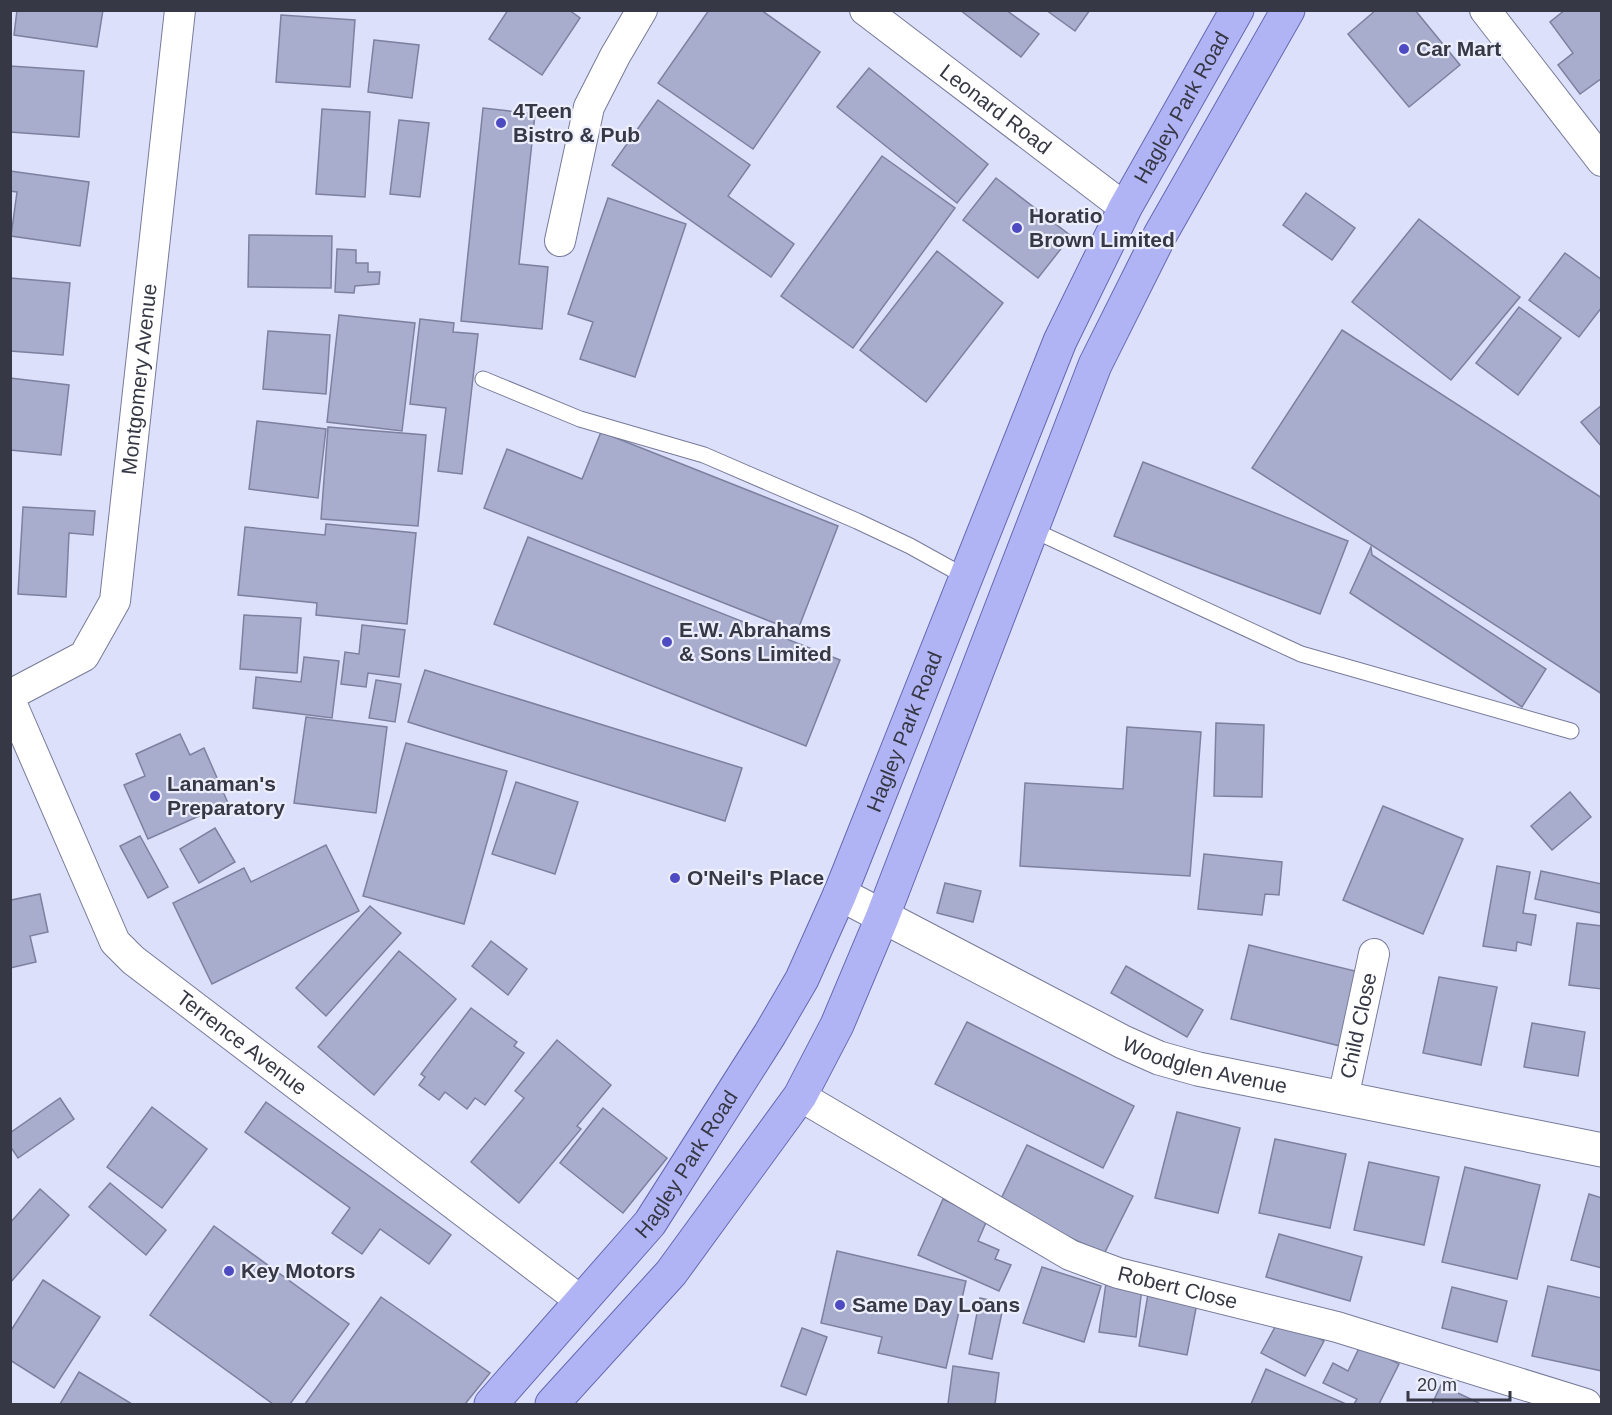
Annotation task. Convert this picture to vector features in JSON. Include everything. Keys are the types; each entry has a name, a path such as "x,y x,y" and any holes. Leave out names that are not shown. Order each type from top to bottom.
{"main road":[{"name":"Hagley Park Road","path":"491,1404 650,1223 710,1133 802,979 840,894 1060,341 1125,208 1238,10"},
{"name":"Hagley Park Road","path":"552,1404 670,1273 800,1096 837,1025 882,918 1034,530 1095,365 1160,235 1288,10"}],"street":[{"name":"Montgomery Avenue","path":"10,695 84,656 115,601 180,10"},
{"path":"560,241 589,107 642,10"},
{"name":"Leonard Road","path":"865,10 1125,208"},
{"path":"1485,10 1602,161"},
{"name":"Terrence Avenue","path":"10,700 115,942 142,968 581,1301"},
{"name":"Woodglen Avenue","path":"840,894 882,918 1158,1058 1198,1069 1602,1150"},
{"name":"Child Close","path":"1343,1098 1374,954"},
{"name":"Robert Close","path":"800,1096 1070,1255 1118,1273 1338,1327 1586,1404"}],"lane":[{"path":"483,379 580,419 704,455 857,521 910,546 966,578"},
{"path":"1034,530 1301,654 1571,731"}],"building":[{"path":"17,10 103,10 97,47 14,35"},
{"path":"508,10 569,10 580,18 542,75 489,39"},
{"path":"709,10 761,10 820,52 753,149 658,83"},
{"path":"960,10 1006,10 1039,34 1021,57"},
{"path":"1046,10 1090,10 1075,31"},
{"name":"Car Mart","path":"1376,10 1415,10 1460,65 1409,107 1348,34"},
{"path":"1565,10 1602,10 1602,78 1580,94 1558,65 1573,53 1550,22"},
{"path":"281,15 355,20 350,87 276,82"},
{"path":"374,40 419,45 412,98 368,92"},
{"path":"10,66 84,71 79,137 10,132"},
{"path":"869,68 988,164 957,203 837,107"},
{"path":"658,100 750,165 728,196 794,244 771,277 612,165"},
{"path":"483,108 535,114 519,264 548,267 542,329 461,321"},
{"path":"322,109 370,112 365,197 316,194"},
{"path":"399,120 429,123 420,197 390,194"},
{"path":"882,156 955,208 853,348 781,296"},
{"path":"10,171 89,182 80,246 11,236 17,192 10,191"},
{"name":"Horatio Brown Limited","path":"996,178 1071,236 1038,278 963,220"},
{"path":"1306,193 1355,228 1332,260 1283,225"},
{"path":"608,198 686,224 635,377 580,359 593,322 568,314"},
{"path":"1419,219 1520,297 1451,380 1352,302"},
{"path":"249,235 332,236 331,288 248,287"},
{"path":"337,249 356,250 356,263 368,263 368,272 380,272 379,284 355,286 354,293 335,292"},
{"path":"937,251 1003,303 926,402 860,350"},
{"path":"1565,253 1602,280 1602,307 1579,337 1529,300"},
{"path":"10,278 70,283 63,355 10,351"},
{"path":"1519,307 1561,338 1518,395 1476,363"},
{"path":"339,315 415,323 402,431 327,422"},
{"path":"420,319 454,323 453,332 478,334 462,474 438,471 446,408 410,404"},
{"path":"1342,330 1602,498 1602,694 1252,468"},
{"path":"268,331 330,335 326,394 263,389"},
{"path":"10,378 69,385 61,455 10,450"},
{"path":"1602,405 1602,447 1581,422"},
{"path":"257,421 326,429 318,498 249,489"},
{"path":"328,427 426,435 418,526 321,519"},
{"path":"601,432 838,526 797,632 484,508 507,449 582,479"},
{"path":"1143,462 1348,541 1320,614 1114,536"},
{"path":"23,507 95,511 93,535 69,533 66,597 18,594"},
{"path":"326,524 416,533 407,624 316,615 317,603 238,595 245,527 325,535"},
{"name":"E.W. Abrahams & Sons Limited","path":"528,537 840,660 806,746 494,624"},
{"path":"1371,547 1372,555 1546,669 1522,707 1350,593"},
{"path":"244,615 301,618 297,673 240,669"},
{"path":"362,625 405,630 399,677 368,673 366,687 341,684 345,652 359,654"},
{"path":"304,657 339,661 332,718 253,708 256,677 301,682"},
{"path":"425,670 742,768 725,821 408,722"},
{"path":"376,680 401,684 395,722 369,718"},
{"path":"306,717 387,727 376,813 294,803"},
{"path":"1216,723 1264,725 1262,797 1214,796"},
{"path":"1127,727 1201,732 1190,876 1020,866 1025,783 1123,789"},
{"path":"180,734 190,755 204,748 228,803 148,839 124,785 145,776 136,754"},
{"path":"406,743 507,771 464,924 363,896"},
{"path":"516,782 578,802 555,874 492,854"},
{"path":"1570,792 1591,817 1552,850 1531,826"},
{"path":"1383,806 1463,839 1423,934 1343,900"},
{"path":"215,828 235,862 199,883 180,849"},
{"path":"140,836 168,887 148,898 120,846"},
{"path":"326,845 359,911 212,984 173,903 244,868 251,882"},
{"path":"1204,854 1282,862 1279,895 1265,894 1262,915 1198,909"},
{"path":"1497,866 1530,872 1523,913 1536,915 1531,945 1517,942 1516,951 1483,946"},
{"path":"1541,871 1602,884 1601,913 1535,899"},
{"path":"945,883 981,891 973,922 937,913"},
{"path":"40,894 48,932 30,936 36,962 10,968 10,895 11,900"},
{"path":"370,906 401,933 326,1016 296,988"},
{"path":"1577,923 1602,926 1602,989 1569,985"},
{"path":"491,941 527,969 508,995 472,966"},
{"path":"1249,945 1359,972 1340,1046 1231,1019"},
{"path":"399,951 456,999 374,1095 318,1047"},
{"path":"1126,966 1203,1010 1187,1037 1111,993"},
{"path":"1439,977 1497,987 1481,1065 1423,1053"},
{"path":"471,1008 517,1042 514,1046 524,1053 485,1105 475,1098 467,1109 445,1092 439,1100 419,1085 425,1077 421,1074"},
{"path":"967,1022 1134,1106 1103,1168 935,1084"},
{"path":"1532,1023 1585,1032 1578,1076 1524,1067"},
{"path":"557,1040 611,1085 577,1126 581,1129 519,1203 471,1162 524,1098 515,1091"},
{"path":"60,1098 74,1119 18,1158 10,1146 10,1133"},
{"path":"266,1102 451,1235 429,1264 380,1229 362,1254 332,1233 350,1208 245,1132"},
{"path":"152,1107 207,1149 162,1208 107,1167"},
{"path":"603,1108 667,1158 623,1213 560,1163"},
{"path":"1177,1112 1240,1128 1218,1213 1155,1198"},
{"path":"1275,1139 1346,1154 1330,1228 1259,1213"},
{"path":"1027,1145 1133,1196 1104,1254 999,1203"},
{"path":"1369,1162 1439,1177 1424,1245 1354,1230"},
{"path":"1465,1167 1540,1185 1517,1279 1442,1262"},
{"path":"110,1183 166,1230 146,1255 89,1207"},
{"path":"40,1189 69,1215 10,1283 10,1223"},
{"path":"1589,1194 1602,1198 1602,1268 1571,1260"},
{"path":"943,1199 987,1220 978,1241 999,1250 995,1259 1011,1265 999,1291 918,1255"},
{"name":"Key Motors","path":"214,1226 349,1324 290,1404 273,1404 150,1315"},
{"path":"1279,1234 1362,1257 1350,1301 1266,1277"},
{"path":"837,1251 966,1281 946,1368 878,1353 882,1337 821,1323"},
{"path":"1042,1267 1101,1286 1084,1342 1023,1323"},
{"path":"43,1280 100,1317 54,1388 10,1360 10,1332"},
{"path":"1106,1283 1142,1288 1136,1337 1099,1332"},
{"path":"1548,1286 1602,1298 1602,1371 1532,1356"},
{"path":"1452,1287 1507,1301 1497,1342 1442,1328"},
{"path":"1148,1294 1197,1303 1187,1355 1139,1346"},
{"path":"381,1297 490,1373 465,1404 305,1404"},
{"path":"980,1298 1004,1303 992,1359 969,1354"},
{"path":"1280,1318 1324,1341 1305,1376 1261,1353"},
{"path":"802,1328 827,1337 806,1395 781,1386"},
{"path":"1361,1344 1399,1364 1379,1404 1354,1404 1357,1399 1323,1383 1333,1363 1348,1371"},
{"path":"953,1366 999,1373 995,1404 948,1404"},
{"path":"1266,1369 1346,1404 1251,1404"},
{"path":"79,1372 132,1404 60,1404"},
{"path":"1441,1385 1479,1403 1479,1404 1432,1404"}],"place":[{"name":"Car Mart","path":"1404,49"},
{"name":"4Teen Bistro & Pub","path":"501,123"},
{"name":"Horatio Brown Limited","path":"1017,228"},
{"name":"E.W. Abrahams & Sons Limited","path":"667,642"},
{"name":"Lanaman's Preparatory","path":"155,796"},
{"name":"O'Neil's Place","path":"675,878"},
{"name":"Key Motors","path":"229,1271"},
{"name":"Same Day Loans","path":"840,1305"}]}
